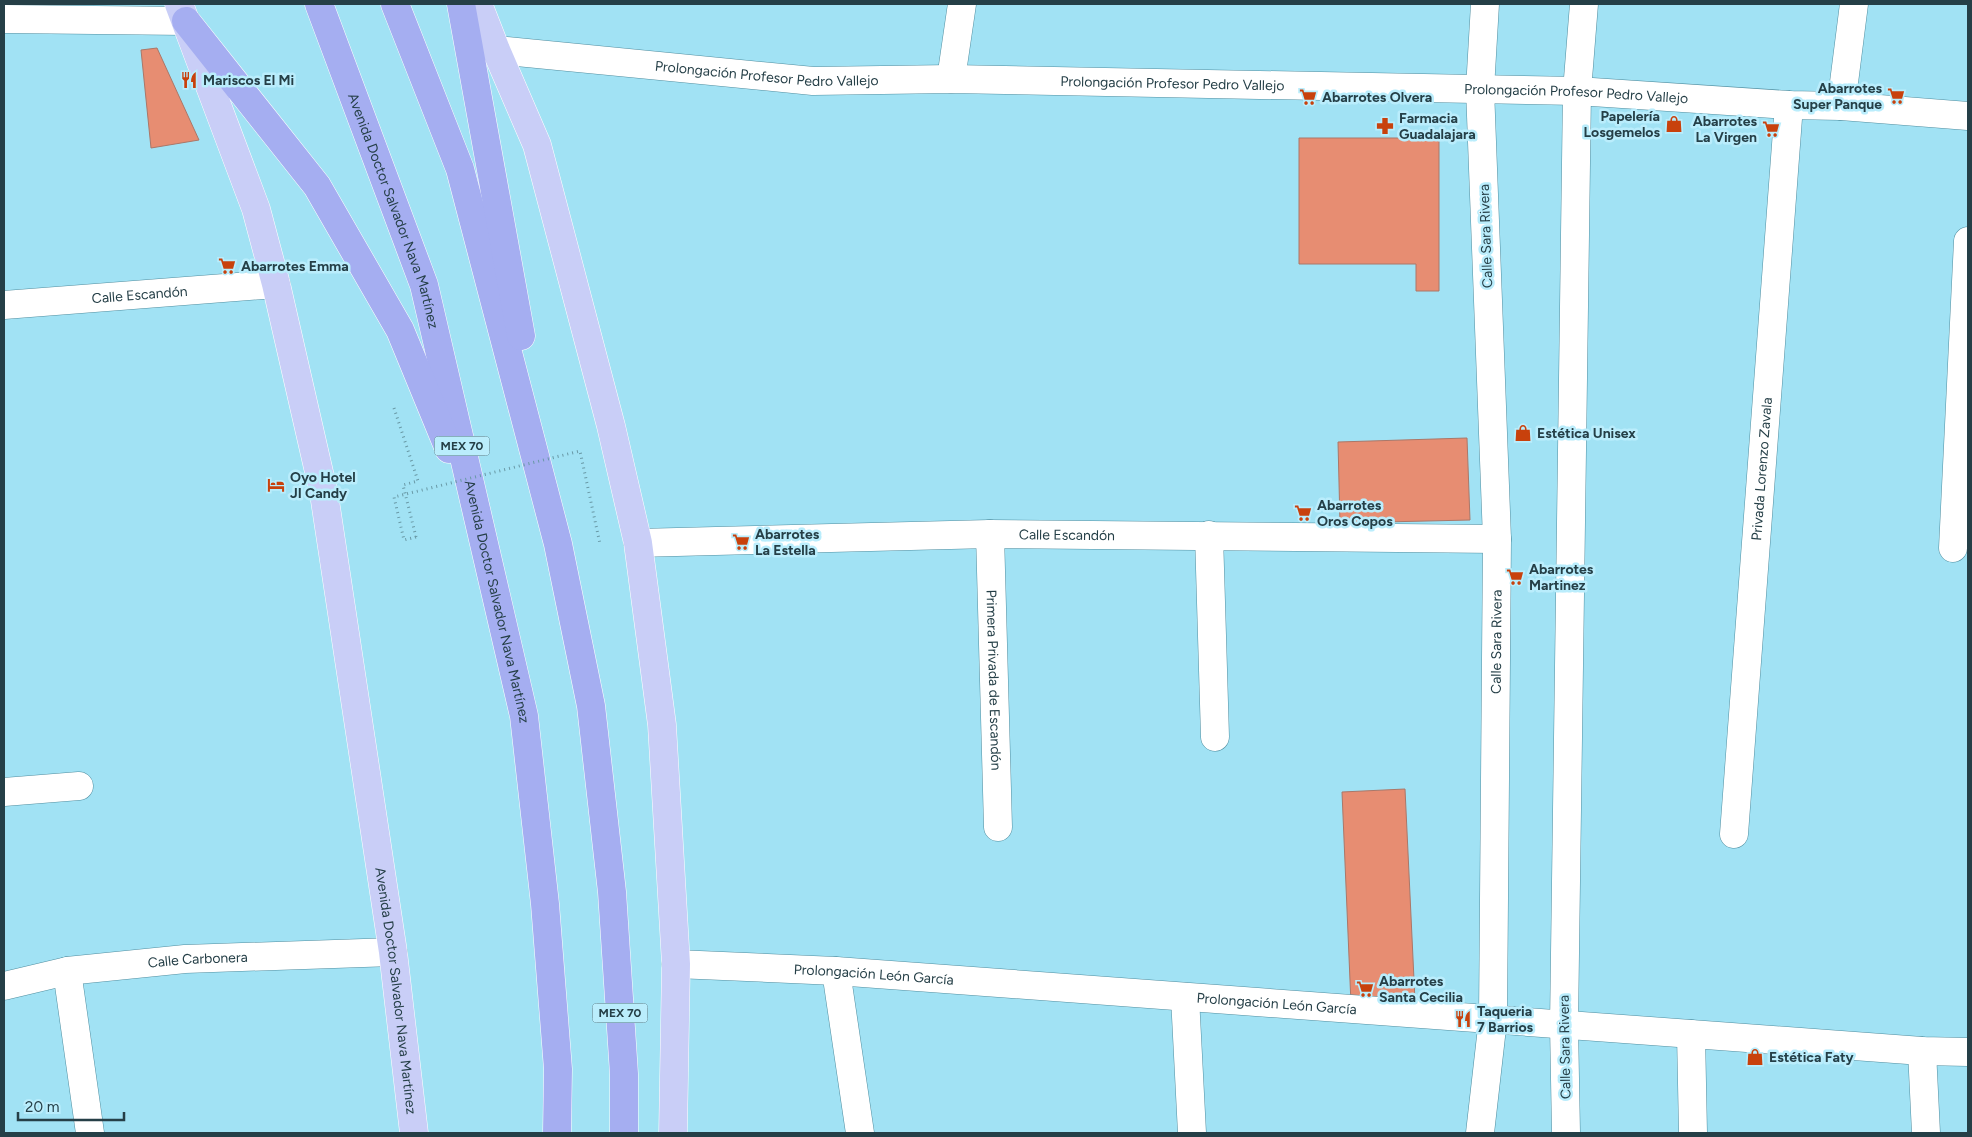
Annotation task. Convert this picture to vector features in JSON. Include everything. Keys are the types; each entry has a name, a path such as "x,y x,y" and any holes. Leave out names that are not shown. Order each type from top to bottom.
{"highway":[{"name":"Avenida Doctor Salvador Nava Martínez","path":"319,4 424,285 524,716 545,904 558,1069 557,1133"},
{"name":"MEX 70","path":"395,4 460,169 558,544 591,706 612,892 624,1074 624,1133"},
{"path":"461,4 558,544"},
{"path":"182,12 317,186 400,330 482,532"}],"main road":[{"path":"478,4 537,145 611,426 638,543 662,725 676,964 673,1133"},
{"name":"Avenida Doctor Salvador Nava Martínez","path":"182,12 256,210 276,284 324,494 393,952 414,1133"}],"street":[{"path":"951,79 962,4"},
{"name":"Calle Sara Rivera","path":"1480,1133 1493,1019 1497,539 1480,89 1485,4"},
{"name":"Calle Sara Rivera","path":"1566,1133 1564,1025 1577,91 1584,4"},
{"path":"1841,106 1854,4"},
{"path":"4,19 182,12"},
{"name":"Prolongación Profesor Pedro Vallejo","path":"496,50 813,81 951,79 1577,91 1789,105 1841,106 1968,116"},
{"name":"Privada Lorenzo Zavala","path":"1734,834 1789,105"},
{"path":"1953,548 1968,241"},
{"name":"Calle Escandón","path":"4,305 276,284"},
{"name":"Calle Escandón","path":"638,543 990,534 1497,539"},
{"name":"Primera Privada de Escandón","path":"990,534 998,827"},
{"path":"1209,535 1215,737"},
{"path":"4,792 79,786"},
{"name":"Calle Carbonera","path":"4,986 67,970 185,959 393,952"},
{"name":"Prolongación León García","path":"676,964 836,971 1922,1051 1968,1052"},
{"path":"67,970 90,1133"},
{"path":"836,971 860,1133"},
{"path":"1185,997 1192,1133"},
{"path":"1691,1034 1693,1133"},
{"path":"1922,1051 1926,1133"}],"path":[{"path":"394,407 418,481 403,485 416,537 404,540 394,497 580,451 600,544"}],"building":[{"path":"157,48 199,140 151,148 141,50"},
{"path":"1299,138 1439,138 1439,291 1416,291 1416,264 1299,264"},
{"path":"1467,438 1470,520 1340,523 1338,442"},
{"path":"1405,789 1415,1001 1351,1004 1342,792"}],"place":[{"name":"Mariscos El Mi","path":"189,80"},
{"name":"Abarrotes Super Panque","path":"1896,96"},
{"name":"Abarrotes Olvera","path":"1308,97"},
{"name":"Papelería Losgemelos","path":"1674,124"},
{"name":"Farmacia Guadalajara","path":"1385,126"},
{"name":"Abarrotes La Virgen","path":"1771,129"},
{"name":"Abarrotes Emma","path":"227,266"},
{"name":"Estética Unisex","path":"1523,433"},
{"name":"Oyo Hotel JI Candy","path":"276,485"},
{"name":"Abarrotes Oros Copos","path":"1303,513"},
{"name":"Abarrotes La Estella","path":"741,542"},
{"name":"Abarrotes Martinez","path":"1515,577"},
{"name":"Abarrotes Santa Cecilia","path":"1365,989"},
{"name":"Taqueria 7 Barrios","path":"1463,1019"},
{"name":"Estética Faty","path":"1755,1057"}]}
